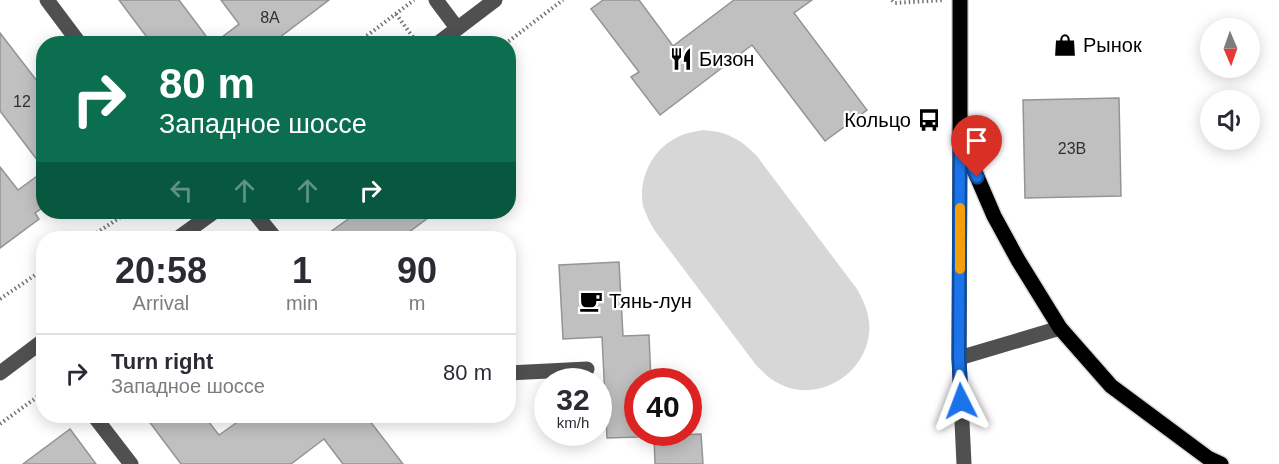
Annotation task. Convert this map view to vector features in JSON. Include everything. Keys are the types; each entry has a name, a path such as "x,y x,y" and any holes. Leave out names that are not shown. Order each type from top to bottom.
{"main road":[{"path":"960,0 960,138 999,225 1018,260 1060,328 1111,386 1208,458 1221,464"}],"street":[{"path":"47,0 74,36"},
{"path":"436,0 457,28"},
{"path":"447,36 495,0"},
{"path":"960,138 959,358 964,464"},
{"path":"187,231 203,219"},
{"path":"260,219 269,231"},
{"path":"959,358 1060,328"},
{"path":"0,373 36,348"},
{"path":"516,373 534,372"},
{"path":"99,423 131,464"}],"path":[{"path":"367,36 414,0"},
{"path":"516,36 563,0"},
{"path":"892,0 895,3 951,0"},
{"path":"396,14 412,36"},
{"path":"99,231 117,219"},
{"path":"0,299 36,274"},
{"path":"0,424 36,398"}],"shaded area":[{"path":"703,130 719,132 732,137 756,155 860,294 869,322 865,349 858,362 836,382 822,388 793,389 766,375 756,365 650,222 643,206 642,196 649,166 667,143 682,135"}],"building":[{"path":"119,0 179,0 206,36 146,36"},
{"path":"221,0 329,0 282,36 223,36 239,24"},
{"name":"Бизон","path":"603,0 639,0 673,46 734,0 812,0 794,13 867,110 825,141 752,45 660,115 631,77 639,72 591,9"},
{"path":"0,33 36,80 36,158 0,111"},
{"path":"1119,98 1121,196 1025,198 1023,100"},
{"path":"0,167 18,190 36,177 35,213 36,219 39,219 0,248"},
{"path":"348,219 427,219 410,231 332,231"},
{"path":"619,262 623,336 649,335 650,368 624,368 624,437 612,438 612,368 604,368 602,337 563,339 559,265"},
{"path":"150,423 210,423 219,435 236,423 371,423 403,464 343,464 324,439 291,464 181,464"},
{"path":"70,429 96,464 23,464"},
{"path":"654,446 702,446 703,464 655,464"}],"slow traffic":[{"path":"960,208 960,269"}],"place":[{"name":"Рынок","path":"1065,45"},
{"name":"Бизон","path":"681,59"},
{"name":"Кольцо","path":"929,120"},
{"name":"Тянь-лун","path":"591,301"}],"route":[{"path":"961,401 959,358 960,138 977,177"}]}
